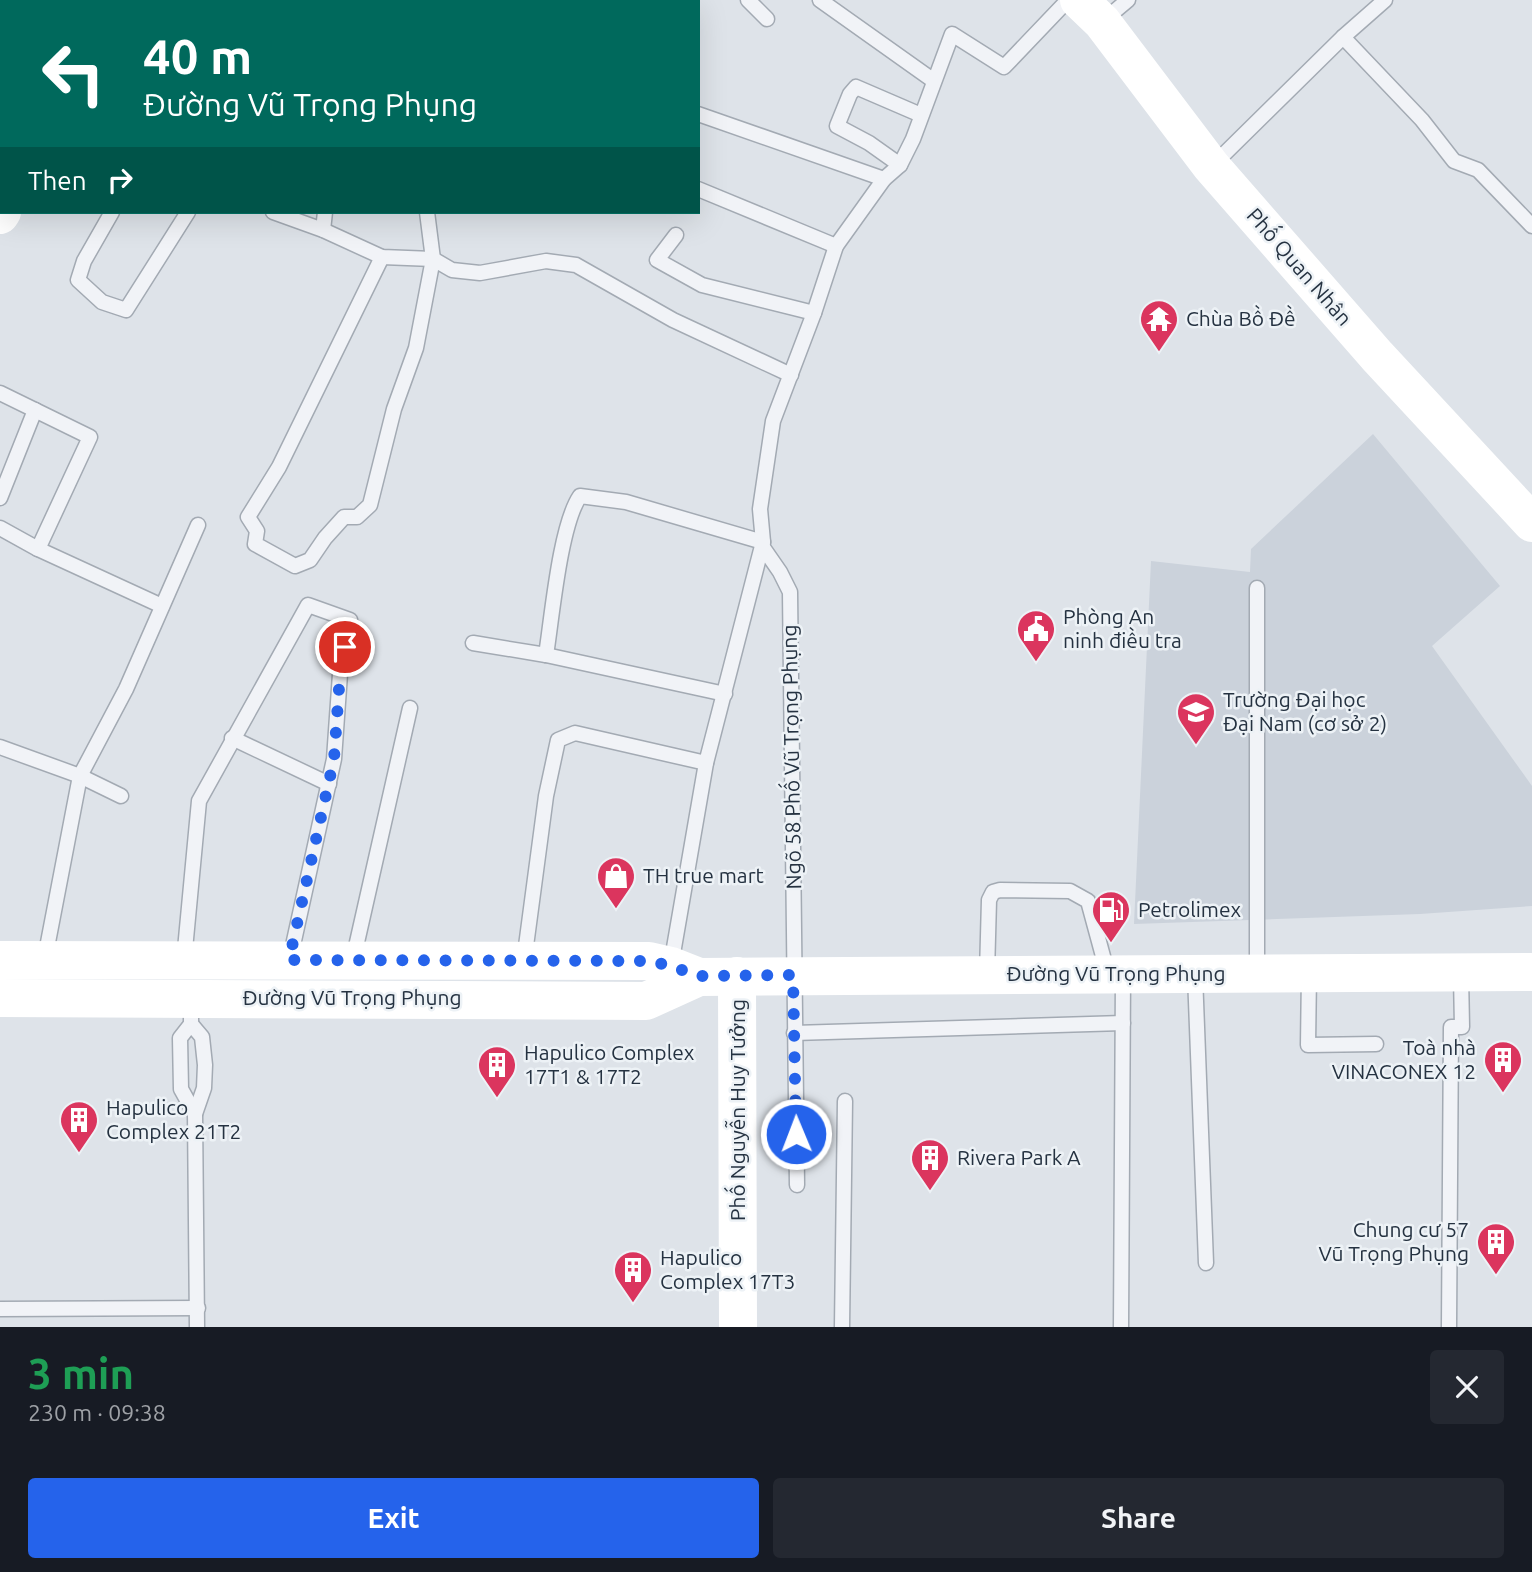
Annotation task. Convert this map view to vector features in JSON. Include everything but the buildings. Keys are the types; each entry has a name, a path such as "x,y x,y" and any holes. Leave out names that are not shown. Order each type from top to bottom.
{"street":[{"name":"Phố Quan Nhân","path":"1103,7 1211,166 1377,356 1527,508"},
{"name":"Đường Vũ Trọng Phụng","path":"0,960 45,960 189,994 289,960 649,961 685,971 737,976 1532,972"},
{"name":"Đường Vũ Trọng Phụng","path":"0,998 189,994 646,1001 685,971"},
{"name":"Phố Nguyễn Huy Tưởng","path":"737,976 738,1327"}],"lane":[{"path":"748,0 767,19"},
{"path":"820,0 934,81"},
{"path":"685,971 706,764 762,544 760,509 773,421 836,246 884,178 900,164 913,139 952,34 1004,67 1068,0"},
{"path":"1211,166 1343,37 1385,0"},
{"path":"1343,37 1422,120 1454,161 1478,170 1532,226"},
{"path":"900,164 837,126 850,94 856,88 921,115"},
{"path":"700,115 884,178"},
{"path":"700,190 836,246"},
{"path":"111,214 84,261 78,280 102,302 126,310 187,214"},
{"path":"279,214 323,230 382,257 433,259 452,270 480,273 545,261 576,265 673,320 791,375"},
{"path":"323,230 326,214"},
{"path":"382,257 279,467 248,517 257,531 256,544 295,566 310,560 344,517 357,517 370,505 394,409 416,348 433,259 427,214"},
{"path":"676,235 657,260 702,285 814,313"},
{"path":"0,393 90,437 38,549"},
{"path":"0,498 35,410"},
{"path":"546,655 559,568 573,506 580,496 626,502 762,544"},
{"path":"45,960 80,776 126,690 198,525"},
{"path":"0,528 38,549 162,606"},
{"name":"Ngõ 58 Phố Vũ Trọng Phụng","path":"762,544 790,592 797,1185"},
{"path":"1257,588 1257,974"},
{"path":"195,1114 181,1089 180,1038 189,994 200,801 308,605 350,620 340,674 334,759 289,960"},
{"path":"473,643 546,655 724,694"},
{"path":"352,961 410,708"},
{"path":"524,962 546,796 558,740 575,733 706,764"},
{"path":"233,738 329,784"},
{"path":"0,747 80,776 121,796"},
{"path":"987,975 989,900 993,892 1069,891 1088,901 1115,974 1123,1023 1121,1327"},
{"path":"1449,1327 1451,1027 1462,1027 1461,972"},
{"path":"1309,973 1308,1045 1376,1044"},
{"path":"1195,974 1206,1263"},
{"path":"189,994 202,1038 205,1065 204,1088 195,1114 197,1327"},
{"path":"794,1033 1123,1023"},
{"path":"842,1327 845,1101"},
{"path":"0,1310 198,1308"}],"shaded area":[{"path":"1373,434 1500,586 1432,646 1532,786 1532,906 1420,914 1134,924 1151,561 1250,572 1251,549"}],"place":[{"name":"Chùa Bồ Đề","path":"1159,353"},
{"name":"Phòng An ninh điều tra","path":"1036,663"},
{"name":"Trường Đại học Đại Nam (cơ sở 2)","path":"1196,746"},
{"name":"TH true mart","path":"616,910"},
{"name":"Petrolimex","path":"1111,944"},
{"name":"Toà nhà VINACONEX 12","path":"1503,1094"},
{"name":"Hapulico Complex 17T1 & 17T2","path":"497,1099"},
{"name":"Hapulico Complex 21T2","path":"79,1154"},
{"name":"Rivera Park A","path":"930,1192"},
{"name":"Chung cư 57 Vũ Trọng Phụng","path":"1496,1276"},
{"name":"Hapulico Complex 17T3","path":"633,1304"}],"route":[{"path":"345,647 340,674 334,759 289,960 649,961 699,976 793,975 796,1134"}]}
